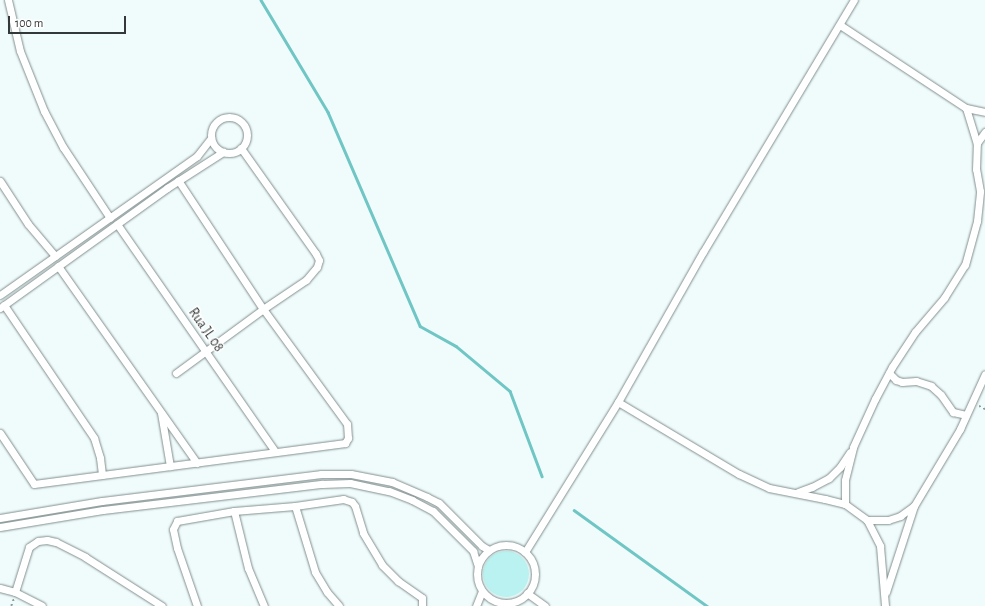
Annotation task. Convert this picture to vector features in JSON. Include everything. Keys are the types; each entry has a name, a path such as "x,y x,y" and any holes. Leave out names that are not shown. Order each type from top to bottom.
{"street":[{"path":"8,0 20,51 44,111 64,147 110,218"},
{"path":"525,552 618,402 703,252 854,0"},
{"path":"840,25 966,108 985,112"},
{"path":"796,492 812,487 829,478 840,467 853,447 889,373 915,332 944,298 965,265 978,214 980,191 976,169 977,143 966,108"},
{"path":"0,295 198,156 211,138 212,129 217,121 226,117 235,118 243,123 247,131 246,141 241,148 232,152 223,152 178,180 2,306 94,438 100,458 102,475"},
{"path":"977,143 985,132"},
{"path":"211,138 215,147 223,152"},
{"path":"176,373 263,309 306,280 318,267 316,254 241,148"},
{"path":"0,433 34,484 197,463 275,451 345,443 349,432 347,424 263,309 178,180"},
{"path":"0,181 28,224 55,256"},
{"name":"Rua JL 08","path":"117,224 275,451"},
{"path":"79,239 85,246"},
{"path":"58,266 197,463"},
{"path":"889,373 896,380 902,382 916,381 931,386 941,395 953,412 966,414"},
{"path":"885,596 914,506 933,477 985,374"},
{"path":"618,402 740,474 769,488 796,492 845,504 867,520 880,546 885,606"},
{"path":"160,411 170,466"},
{"path":"845,504 845,480 853,447"},
{"path":"0,518 110,500 321,474 351,474 392,482 428,497 438,504 482,546 489,550"},
{"path":"0,527 119,508 322,484 350,484 389,491 412,500 433,511 473,551 478,566"},
{"path":"197,606 182,566 174,526 177,521 182,518 234,511 295,506 343,499 352,502 363,533 374,555 398,581 422,598 422,606"},
{"path":"295,506 315,572 327,592 339,606"},
{"path":"867,520 888,520 900,516 914,506"},
{"path":"234,511 248,568 264,606"},
{"path":"15,592 30,547 38,541 47,540 56,542 85,557 162,606"},
{"path":"507,545 520,548 525,552 532,563 535,575 534,582 527,593 517,600 496,604 482,591 477,579 478,566 484,554 489,550 507,545"},
{"path":"0,588 15,592 42,606"},
{"path":"476,606 482,591"},
{"path":"527,593 545,606"}],"shaded area":[{"path":"501,551 511,551 519,555 525,561 529,569 529,579 525,587 519,593 511,597 501,597 493,593 487,587 483,579 483,569 487,561 493,555"}],"waterway":[{"path":"261,0 328,112 420,326 456,346 510,391 542,476"},
{"path":"574,510 707,606"}]}
